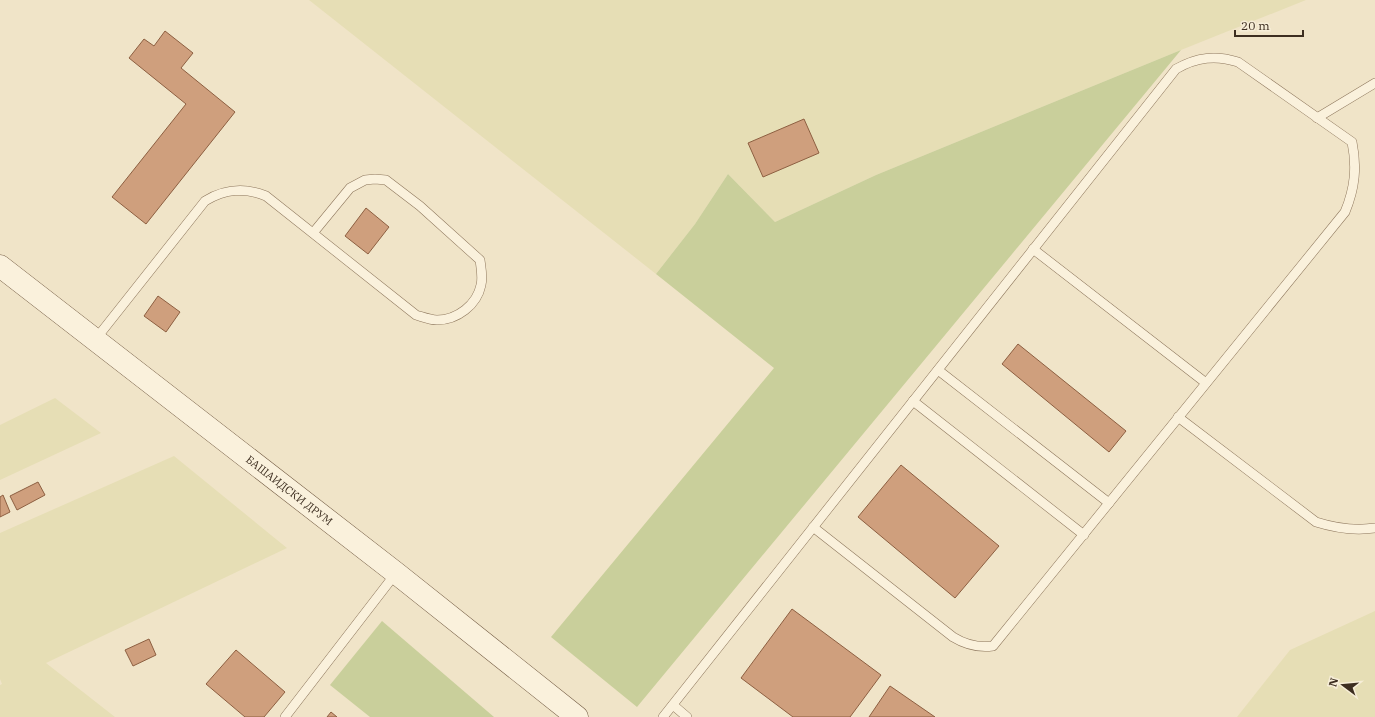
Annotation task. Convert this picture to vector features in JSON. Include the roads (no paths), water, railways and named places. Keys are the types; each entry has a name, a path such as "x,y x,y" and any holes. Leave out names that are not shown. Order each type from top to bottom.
{"street":[{"name":"БАШАИДСКИ ДРУМ","path":"0,266 396,573 577,717"}],"lane":[{"path":"663,717 813,527 938,370 1033,249 1176,69 1185,63 1206,57 1217,57 1238,62 1352,142 1355,166 1354,182 1351,198 1345,212 993,646 984,647 964,643 953,636 813,527"},
{"path":"1317,118 1375,83"},
{"path":"96,340 205,201 215,195 237,189 257,192 266,196 416,315 427,319 438,320 460,314 469,307 476,297 481,285 482,273 480,260 420,206 386,180 365,180 350,188 313,233"},
{"path":"1033,249 1206,384"},
{"path":"938,370 1109,503"},
{"path":"913,401 1084,535"},
{"path":"1178,417 1316,522 1340,528 1357,530 1375,528"},
{"path":"285,717 396,573"},
{"path":"672,705 687,717"}]}
